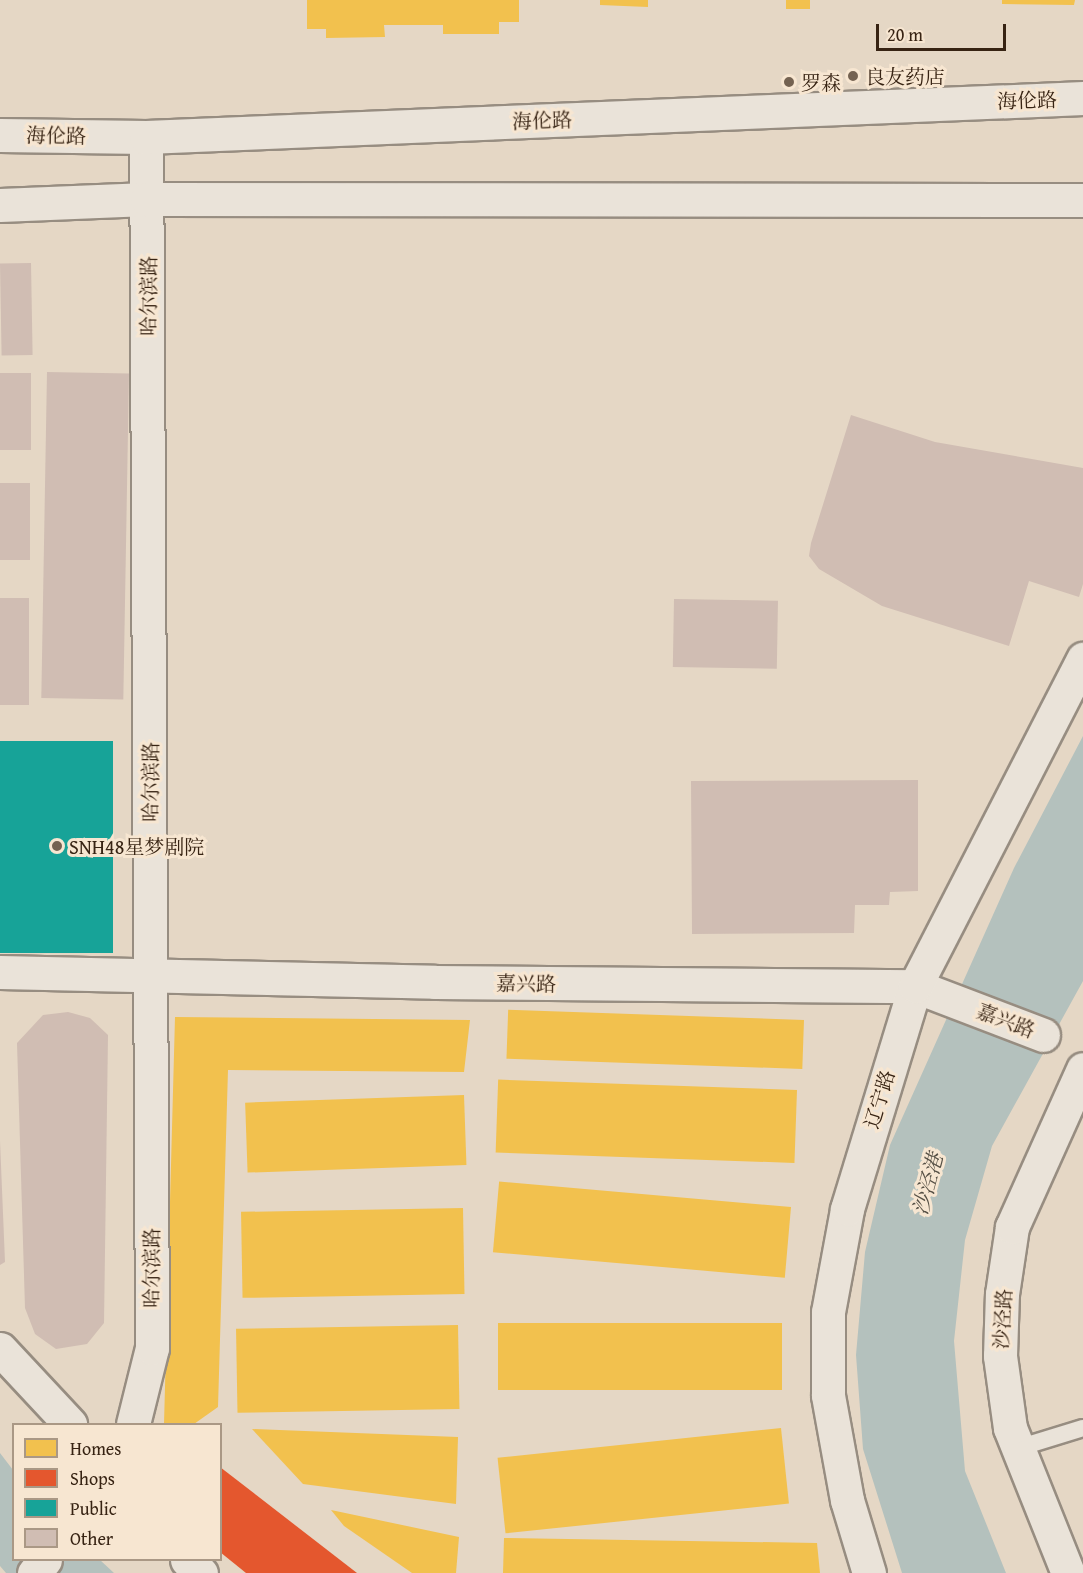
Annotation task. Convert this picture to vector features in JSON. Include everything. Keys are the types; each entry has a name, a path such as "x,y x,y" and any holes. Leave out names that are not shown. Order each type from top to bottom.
{"street":[{"name":"海伦路","path":"0,135 146,136 1083,98"},
{"name":"哈尔滨路","path":"133,1423 152,1348 146,136"},
{"path":"0,206 147,200 1083,200"},
{"name":"辽宁路","path":"870,1573 835,1445 828,1395 828,1312 863,1149 915,986 1083,659"},
{"name":"嘉兴路","path":"0,972 435,982 915,986 1043,1035"},
{"name":"沙泾路","path":"1068,1573 1010,1428 1000,1356 1002,1294 1012,1227 1083,1069"},
{"path":"0,1349 44,1393 68,1423"},
{"path":"34,1573 44,1561"},
{"path":"188,1561 201,1573"}],"lane":[{"path":"1017,1448 1083,1428"}],"water":[{"name":"沙泾港","path":"1083,736 1083,981 992,1146 965,1240 954,1341 965,1471 1006,1573 902,1573 863,1449 856,1355 865,1252 890,1145 1014,868"},
{"path":"0,1453 12,1469 12,1561 101,1561 114,1573 6,1573 0,1566"}],"building: Homes":[{"path":"307,0 519,0 519,22 499,22 499,34 443,34 443,25 384,25 385,37 326,38 326,29 307,29"},
{"path":"600,0 648,0 648,7 600,5"},
{"path":"786,0 810,0 810,9 786,9"},
{"path":"1002,0 1075,0 1074,5 1002,4"},
{"path":"508,1010 804,1020 802,1069 506,1059"},
{"path":"175,1017 470,1020 464,1072 228,1070 218,1407 195,1423 164,1423"},
{"path":"498,1080 797,1090 794,1163 496,1153"},
{"path":"464,1095 466,1165 248,1173 245,1103"},
{"path":"499,1181 791,1207 785,1278 493,1252"},
{"path":"463,1208 465,1294 243,1298 241,1212"},
{"path":"498,1323 782,1323 782,1390 498,1390"},
{"path":"458,1325 459,1409 237,1413 236,1329"},
{"path":"781,1428 789,1504 506,1533 498,1458"},
{"path":"252,1429 458,1437 456,1504 303,1484"},
{"path":"331,1510 459,1537 456,1573 412,1573 344,1526"},
{"path":"504,1538 817,1543 820,1573 503,1573"}],"building: Shops":[{"path":"222,1469 357,1573 246,1573 222,1554"}],"building: Public":[{"name":"SNH48星梦剧院","path":"0,741 113,741 113,953 0,953"}],"building: Other":[{"path":"31,263 33,355 2,356 0,264"},
{"path":"47,372 129,373 123,699 41,698"},
{"path":"0,373 31,373 31,450 0,450"},
{"path":"851,415 935,442 1083,468 1083,584 1079,597 1029,581 1009,646 882,606 819,569 809,556 811,543"},
{"path":"0,483 30,483 30,560 0,560"},
{"path":"0,598 29,598 29,705 0,705"},
{"path":"674,599 778,601 777,669 673,667"},
{"path":"918,780 918,891 890,892 889,905 855,905 854,933 692,934 691,781"},
{"path":"68,1012 90,1018 108,1035 104,1323 87,1344 56,1349 35,1334 25,1308 17,1043 43,1015"},
{"path":"0,1141 5,1262 0,1265"}],"place":[{"name":"良友药店","path":"853,76"},
{"name":"罗森","path":"789,82"},
{"name":"SNH48星梦剧院","path":"57,846"}]}
